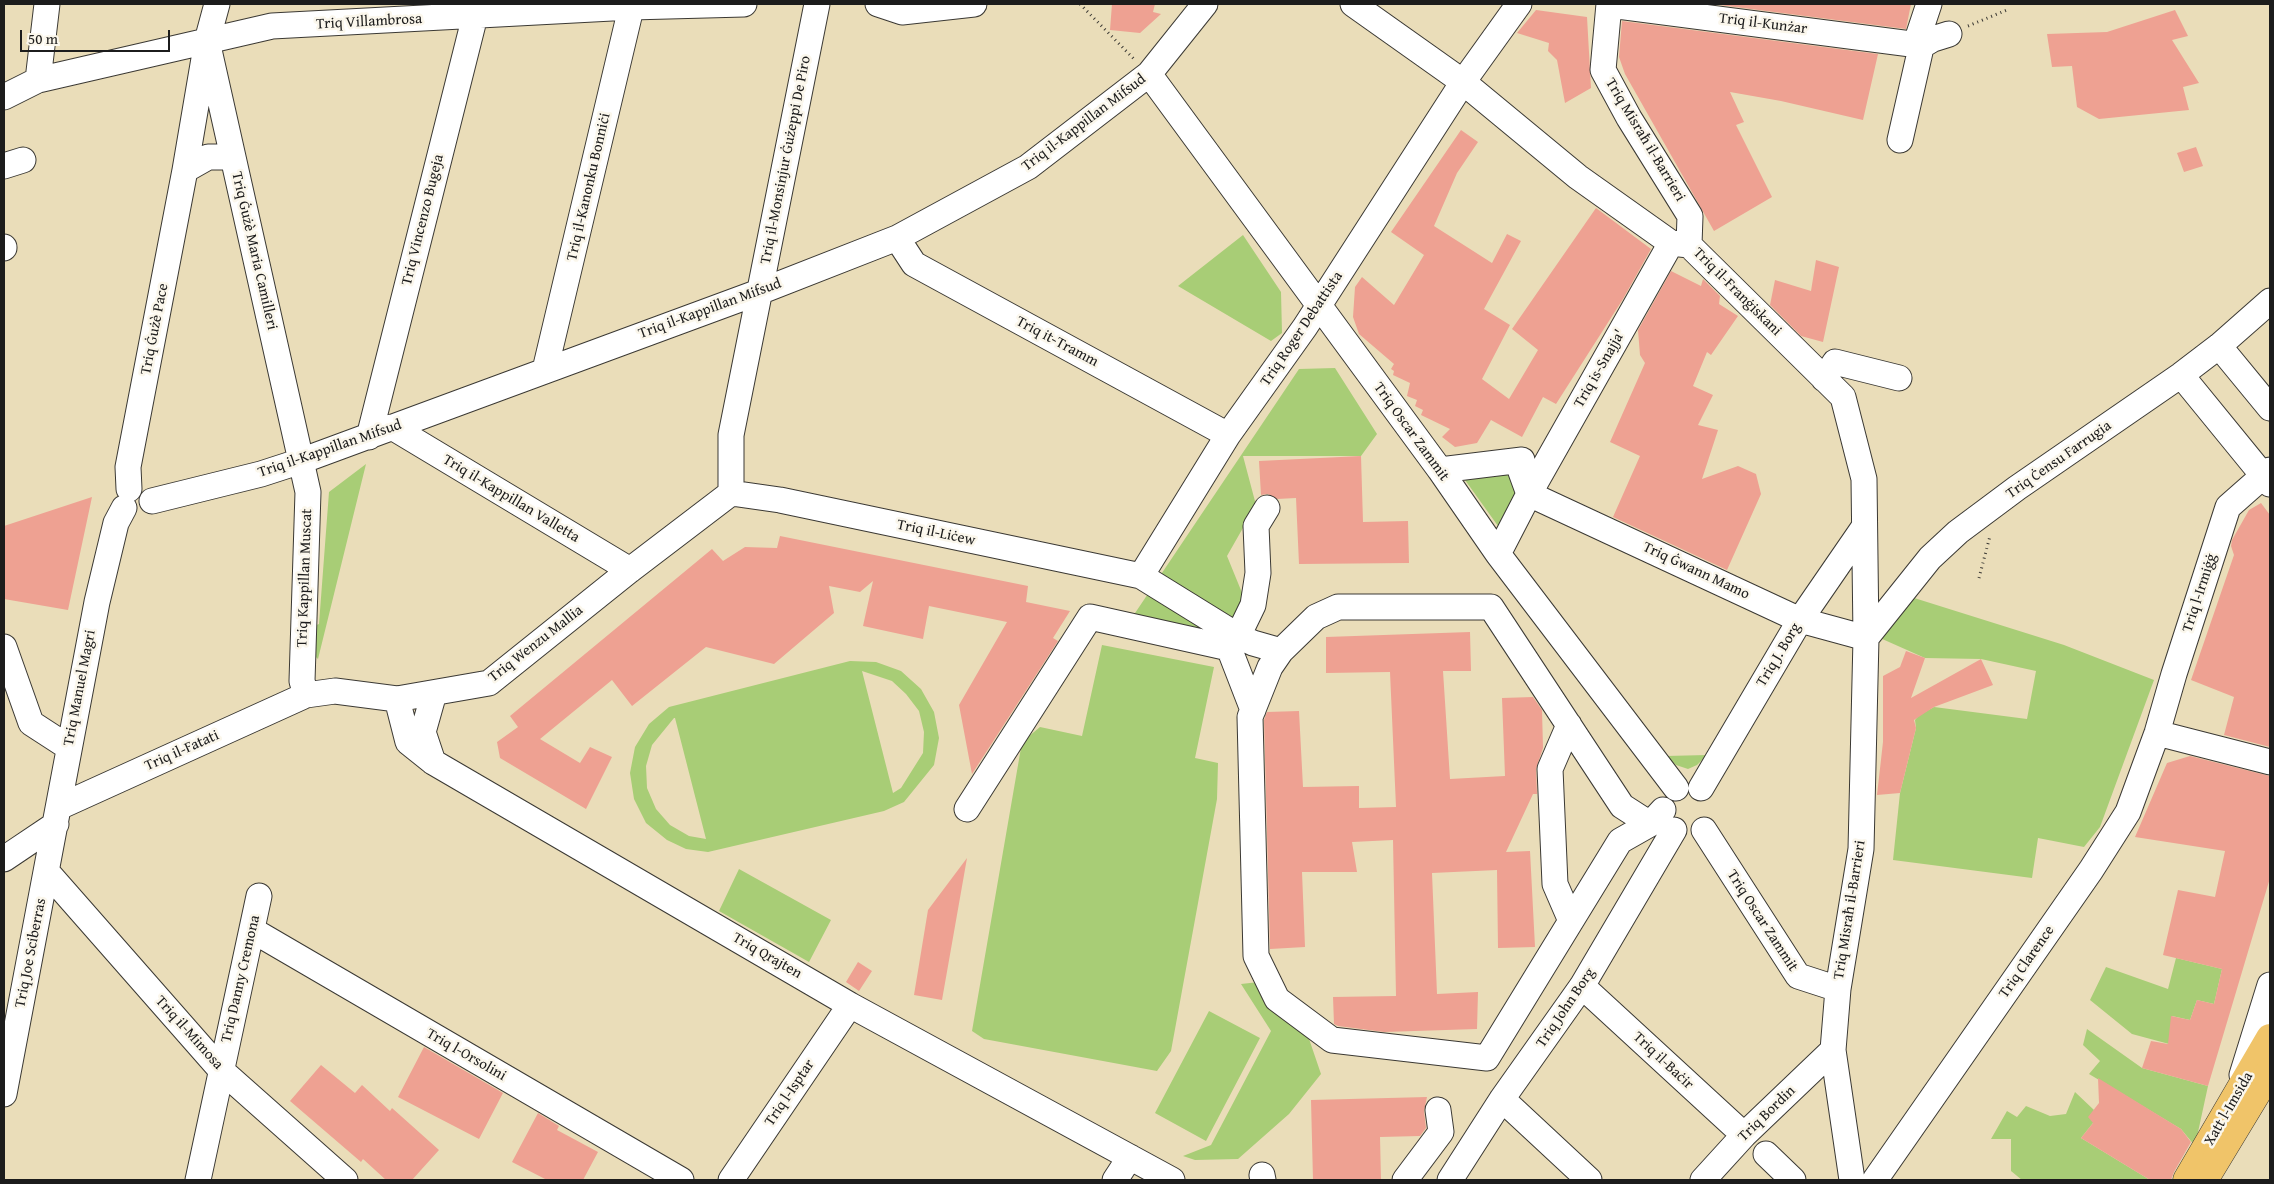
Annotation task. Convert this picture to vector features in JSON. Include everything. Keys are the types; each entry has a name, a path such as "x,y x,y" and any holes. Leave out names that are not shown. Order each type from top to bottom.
{"main road":[{"name":"Xatt l-Imsida","path":"2187,1180 2270,1038"},
{"name":"Xatt l-Imsida","path":"2204,1180 2240,1125 2270,1071"},
{"name":"Xatt l-Imsida","path":"2220,1180 2270,1099"}],"street":[{"path":"38,80 46,4"},
{"name":"Triq Ġużè Pace","path":"127,498 128,467 185,170 207,41 216,4"},
{"name":"Triq Villambrosa","path":"4,97 38,80 272,26 476,10 632,5 744,4"},
{"name":"Triq il-Monsinjur Ġużeppi De Piro","path":"731,493 731,435 817,4"},
{"path":"878,4 902,12 974,4"},
{"name":"Triq il-Kappillan Mifsud","path":"127,498 128,512 140,515 150,507 152,501 261,474 301,461 759,292 897,238 1028,167 1149,74 1205,4"},
{"name":"Triq il-Franġiskani","path":"1353,4 1464,82 1578,177 1680,244 1843,397 1864,479 1866,638"},
{"path":"1464,82 1519,4"},
{"name":"Triq il-Kunżar","path":"1610,4 1906,42 1917,47"},
{"name":"Triq Misraħ il-Barrieri","path":"1610,4 1603,70 1629,118 1690,216 1680,244"},
{"path":"1900,140 1920,52 1917,47 1929,4"},
{"name":"Triq il-Kanonku Bonniċi","path":"545,370 632,5"},
{"name":"Triq Vincenzo Bugeja","path":"369,436 476,10"},
{"path":"1917,47 1949,34"},
{"name":"Triq Ġużè Maria Camilleri","path":"207,41 301,461"},
{"name":"Triq Oscar Zammit","path":"1149,74 1440,470 1498,554 1676,788"},
{"name":"Triq Roger Debattista","path":"1141,576 1228,434 1319,306 1464,82"},
{"path":"185,170 208,157 233,157"},
{"name":"Triq it-Tramm","path":"897,238 914,264 1228,434"},
{"name":"Triq is-Snajja'","path":"1498,554 1529,494 1680,244"},
{"name":"Triq Ċensu Farrugia","path":"1866,638 1930,558 1958,532 2181,375 2270,301"},
{"path":"2218,346 2270,408"},
{"path":"1824,379 1835,362 1899,378"},
{"path":"2181,375 2268,477"},
{"name":"Triq il-Kappillan Valletta","path":"392,427 630,570"},
{"path":"1440,470 1522,460 1521,472 1529,494"},
{"name":"Triq Kappillan Muscat","path":"301,461 308,492 302,680 306,695"},
{"name":"Triq l-Irmiġġ","path":"2157,733 2228,507 2268,477"},
{"name":"Triq Wenzu Mallia","path":"306,695 335,692 397,699 489,684 630,570 731,493"},
{"name":"Triq il-Liċew","path":"731,493 780,500 1141,576 1216,621 1234,642"},
{"name":"Triq Ġwann Mamo","path":"1529,494 1800,620 1866,638"},
{"name":"Triq Manuel Magri","path":"47,872 58,816 68,746 96,602 116,523 127,498"},
{"path":"1253,710 1234,642 1253,605 1258,573 1256,526 1267,508"},
{"name":"Triq J. Borg","path":"1701,788 1800,620 1864,527"},
{"path":"1662,821 1620,841 1487,1058 1332,1040 1276,1000 1256,956 1250,717 1270,667 1281,651 1316,617 1338,607 1491,607 1622,806 1662,821 1689,835 1704,830 1709,824 1714,809 1707,793 1701,788 1692,785 1676,788 1665,802 1662,821"},
{"path":"967,809 1090,617 1234,642 1253,643 1281,651"},
{"name":"Triq Misraħ il-Barrieri","path":"1852,1180 1833,1050 1838,989 1861,848 1866,638"},
{"path":"4,647 31,723 68,746"},
{"path":"433,762 423,732 434,693"},
{"name":"Triq il-Fatati","path":"4,859 58,816 306,695"},
{"name":"Triq Qrajten","path":"397,699 408,742 433,762 850,1005 1172,1180"},
{"path":"1569,725 1550,770 1554,884 1571,921"},
{"path":"2157,733 2270,762"},
{"name":"Triq Clarence","path":"1876,1180 2091,870 2128,812 2157,733"},
{"name":"Triq John Borg","path":"1450,1180 1502,1099 1582,986 1662,821"},
{"name":"Triq Oscar Zammit","path":"1704,830 1798,976 1838,989"},
{"name":"Triq il-Mimosa","path":"47,872 221,1070 345,1180"},
{"name":"Triq Joe Sciberras","path":"4,1094 47,872"},
{"name":"Triq Danny Cremona","path":"198,1180 259,896"},
{"name":"Triq l-Orsolini","path":"252,930 681,1180"},
{"path":"2235,1100 2270,985"},
{"name":"Triq il-Baċir","path":"1582,986 1744,1135"},
{"name":"Triq l-Isptar","path":"731,1180 850,1005"},
{"name":"Triq Bordin","path":"1703,1180 1744,1135 1833,1050"},
{"path":"1502,1099 1589,1180"},
{"path":"1405,1180 1441,1132 1438,1110"},
{"path":"1766,1154 1793,1180"},
{"path":"1115,1180 1130,1157"}],"path":[{"path":"1080,4 1149,74"},
{"path":"1949,34 2007,10"},
{"path":"1979,578 2000,501"}],"green space":[{"path":"1243,235 1281,292 1282,333 1271,341 1178,286"},
{"path":"1335,368 1377,434 1361,456 1243,456 1256,505 1227,556 1247,605 1209,654 1125,628 1299,369"},
{"path":"366,464 318,659 309,650 314,626 319,624 329,492"},
{"path":"1514,470 1522,482 1498,526 1460,473"},
{"path":"1911,597 2064,645 2154,680 2100,827 2084,847 2038,838 2032,878 1893,860 1900,793 1916,728 1915,720 1919,715 1934,707 2027,719 2036,671 1981,659 1925,658 1880,638"},
{"path":"1102,645 1214,667 1195,758 1218,763 1217,799 1171,1051 1157,1071 984,1039 972,1031 1022,742 1040,727 1082,736"},
{"path":"850,661 876,662 901,671 921,689 934,712 939,738 934,765 904,802 884,811 708,852 686,849 667,840 646,823 634,799 630,773 635,747 649,724 669,707","holes":["862,671 892,681 906,694 919,711 924,732 923,753 901,788 893,793","675,718 706,839 689,836 670,825 656,809 647,788 646,766 652,745"]},
{"path":"1707,755 1697,765 1688,769 1676,765 1666,756"},
{"path":"739,869 831,920 809,962 719,911"},
{"path":"2176,958 2222,969 2214,1004 2197,1000 2190,1020 2172,1016 2184,1048 2132,1034 2090,1000 2106,967 2168,989"},
{"path":"1259,982 1307,1033 1321,1074 1289,1114 1238,1159 1195,1160 1183,1156 1211,1145 1271,1031 1241,984"},
{"path":"1209,1011 1260,1038 1206,1141 1155,1113"},
{"path":"2087,1029 2142,1068 2208,1086 2195,1146 2181,1129 2089,1074 2100,1061 2083,1045"},
{"path":"2075,1092 2094,1110 2093,1123 2081,1138 2150,1180 2022,1180 2011,1171 2011,1139 1991,1139 2007,1111 2017,1117 2026,1106 2050,1116 2066,1114"}],"building":[{"path":"1112,4 1155,4 1153,12 1161,14 1140,33 1110,30"},
{"path":"1712,4 1911,4 1906,29"},
{"path":"1536,10 1587,17 1591,88 1565,103 1557,60 1548,51 1549,43 1517,33"},
{"path":"2175,10 2188,36 2172,40 2199,83 2183,87 2189,110 2099,119 2077,107 2072,66 2052,67 2047,34 2107,32"},
{"path":"1622,21 1878,54 1863,120 1781,101 1730,92 1744,122 1736,125 1772,197 1714,231 1625,74 1619,57"},
{"path":"1461,130 1478,142 1457,173 1434,226 1492,263 1507,234 1521,241 1484,309 1510,325 1482,379 1509,399 1538,350 1512,329 1596,208 1651,249 1623,299 1556,404 1543,397 1522,437 1491,420 1477,443 1455,447 1442,437 1450,429 1421,415 1423,410 1415,406 1417,400 1407,396 1410,383 1393,375 1394,371 1391,369 1394,364 1359,334 1353,317 1355,287 1362,277 1394,305 1424,255 1391,232"},
{"path":"2196,147 2203,166 2184,172 2177,153"},
{"path":"1816,260 1839,267 1823,342 1801,336 1770,305 1775,280 1811,291"},
{"path":"1671,271 1701,286 1703,279 1720,296 1719,304 1738,316 1711,355 1707,352 1693,386 1713,395 1698,425 1718,430 1702,479 1738,466 1756,474 1761,494 1727,570 1613,517 1640,456 1610,442 1645,363 1640,355 1638,330"},
{"path":"1361,456 1363,522 1408,521 1409,563 1299,564 1296,498 1277,499 1268,494 1261,495 1259,461"},
{"path":"92,497 68,610 4,599 4,526"},
{"path":"2261,503 2270,515 2270,747 2224,735 2234,697 2191,680 2234,555 2231,546 2232,540 2249,510"},
{"path":"780,536 1028,586 1026,602 1070,611 1053,638 1058,641 972,774 959,705 1007,622 929,606 923,639 863,626 873,581 860,592 829,586 834,613 774,664 706,647 632,706 612,680 540,739 580,763 590,747 612,757 586,809 500,758 497,742 518,727 510,716 712,549 723,561 745,547 777,548"},
{"path":"1470,632 1471,671 1443,671 1450,779 1505,776 1502,698 1533,697 1542,710 1543,748 1536,769 1537,794 1533,794 1506,852 1530,851 1535,947 1498,948 1497,870 1432,873 1437,994 1478,992 1477,1029 1384,1032 1338,1026 1334,1024 1333,997 1396,996 1393,840 1352,842 1357,872 1302,872 1305,947 1270,949 1264,720 1267,712 1299,711 1303,787 1359,786 1359,808 1396,807 1390,672 1326,673 1326,637"},
{"path":"1906,651 1925,658 1911,698 1981,659 1993,685 1934,707 1914,720 1916,728 1900,793 1877,795 1883,742 1883,676 1900,667"},
{"path":"2190,756 2270,776 2270,878 2208,1086 2142,1068 2151,1041 2168,1044 2171,1016 2190,1020 2197,1000 2214,1004 2222,969 2163,955 2178,890 2215,897 2225,851 2135,837 2167,763"},
{"path":"967,858 942,1000 914,995 928,910"},
{"path":"858,962 872,971 859,991 846,982"},
{"path":"424,1047 503,1093 479,1139 398,1097"},
{"path":"321,1065 355,1093 362,1085 390,1111 392,1108 439,1150 412,1180 386,1180 363,1159 361,1162 290,1101"},
{"path":"2098,1078 2181,1129 2191,1142 2171,1180 2150,1180 2081,1138 2093,1123 2088,1117 2099,1103"},
{"path":"1427,1097 1424,1111 1426,1128 1420,1136 1380,1137 1381,1180 1313,1180 1311,1100"},
{"path":"538,1113 559,1126 557,1130 598,1152 583,1180 547,1180 512,1162"}]}
